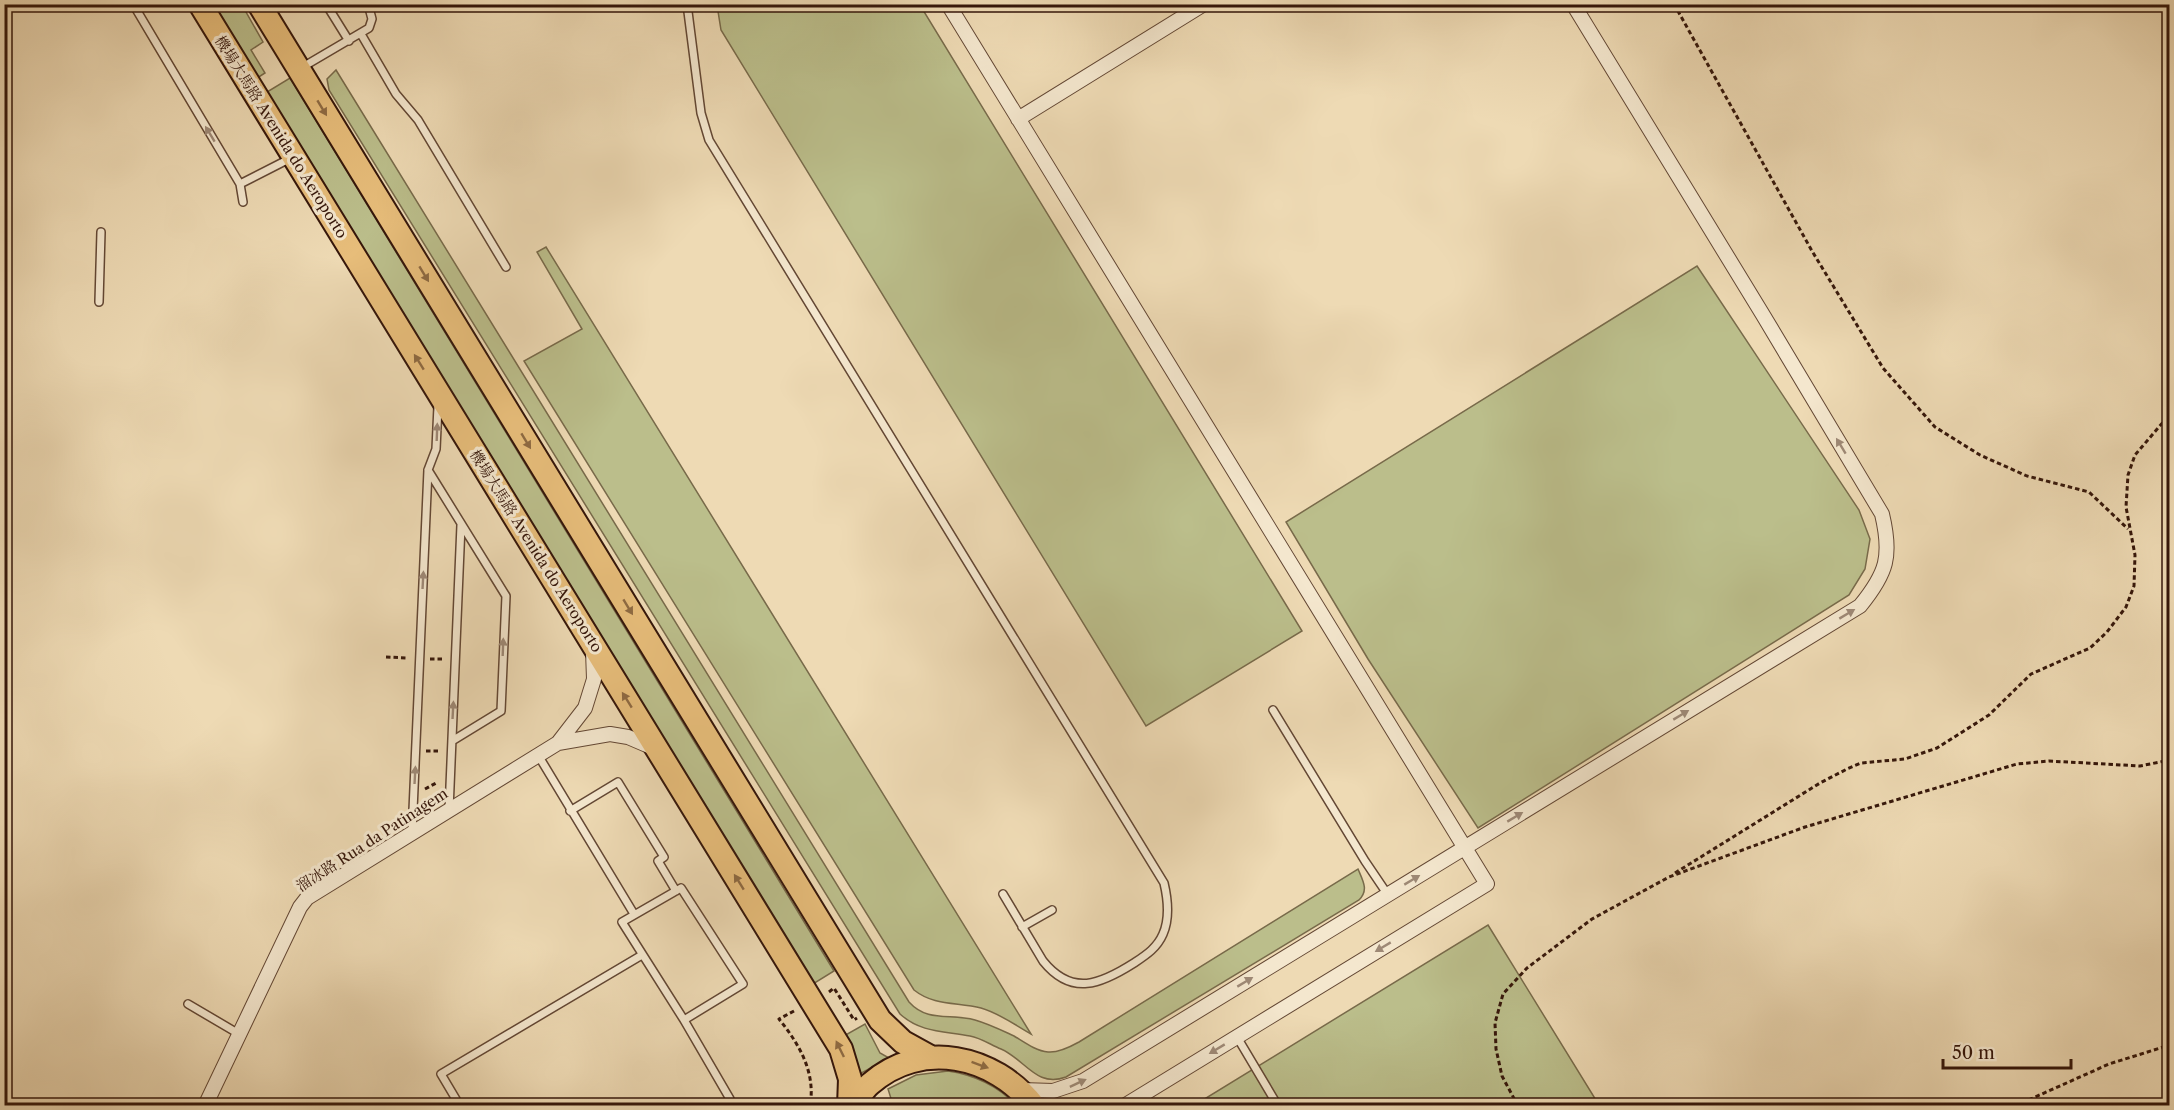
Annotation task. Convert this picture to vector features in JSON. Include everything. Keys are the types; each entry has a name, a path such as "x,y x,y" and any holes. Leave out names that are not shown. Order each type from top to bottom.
{"main road":[{"name":"機場大馬路 Avenida do Aeroporto","path":"200,4 841,1049 850,1078 850,1106"},
{"path":"259,4 880,1020 903,1042 932,1058"},
{"path":"850,1106 870,1084 899,1066 932,1058 956,1058 980,1064 1002,1075 1028,1098"}],"street":[{"path":"948,4 1487,884 1124,1106"},
{"path":"1018,119 1204,4"},
{"path":"1028,1098 1083,1081 1860,606 1877,584 1886,562 1888,538 1882,514 1573,4"},
{"name":"溜冰路 Rua da Patinagem","path":"558,743 585,708 594,679 593,644"},
{"name":"溜冰路 Rua da Patinagem","path":"205,1106 300,907 307,898 558,743 610,734 628,737 658,750"}],"lane":[{"path":"133,4 240,184 243,202"},
{"path":"326,4 349,41"},
{"path":"299,69 369,28 372,19 368,4"},
{"path":"687,4 701,113 710,140 1164,884 1167,897 1166,925 1157,944 1149,953 1114,976 1092,984 1070,982 1051,970 1002,894"},
{"path":"361,34 396,94 418,120 506,267"},
{"path":"240,184 294,157"},
{"path":"99,302 101,232"},
{"path":"412,833 428,470 436,449 439,393"},
{"path":"428,470 506,596 501,711 452,741"},
{"path":"449,810 461,524"},
{"path":"1273,710 1388,895"},
{"path":"538,755 634,914"},
{"path":"570,811 618,782 664,857 658,861 676,891"},
{"path":"684,1020 743,984 681,888 622,922 684,1020 730,1099 730,1106"},
{"path":"1022,927 1052,910"},
{"path":"460,1106 441,1074 642,955"},
{"path":"188,1004 239,1034"},
{"path":"1237,1037 1278,1106"}],"path":[{"path":"1674,4 1812,251 1883,368 1935,427 1980,455 2027,476 2090,492 2129,530"},
{"path":"1518,1106 1502,1076 1496,1048 1495,1023 1503,994 1527,968 1592,919 1669,877 1820,783 1862,763 1905,759 1937,748 1989,715 2031,674 2090,648 2108,632 2126,608 2134,586 2135,555 2126,507 2128,475 2135,455 2169,414"},
{"path":"416,750 452,752"},
{"path":"1669,877 1805,827 2017,764 2049,761 2140,766 2169,760"},
{"path":"414,796 451,775"},
{"path":"2015,1106 2109,1064 2169,1045"}],"green space":[{"path":"210,5 242,5 263,42 251,50 265,73 254,80"},
{"path":"717,5 920,5 1302,631 1146,726 721,30"},
{"path":"336,70 909,1002 916,1009 932,1015 975,1020 1014,1036 1039,1050 1060,1051 1079,1042 1358,869 1364,885 1364,893 1359,900 1066,1077 1047,1079 1039,1076 1010,1054 982,1040 925,1028 900,1014 329,90 327,79"},
{"path":"290,78 834,971 813,984 267,92"},
{"path":"546,247 1031,1034 988,1010 930,999 914,990 524,361 582,329 537,252"},
{"path":"1697,266 1859,510 1870,539 1865,569 1849,595 1478,828 1368,659 1286,522"},
{"path":"1488,925 1599,1105 1193,1106"},
{"path":"865,1024 880,1053 889,1058 856,1076 857,1062 842,1037"},
{"path":"948,1071 985,1082 1016,1105 893,1105 888,1089 916,1075"}]}
